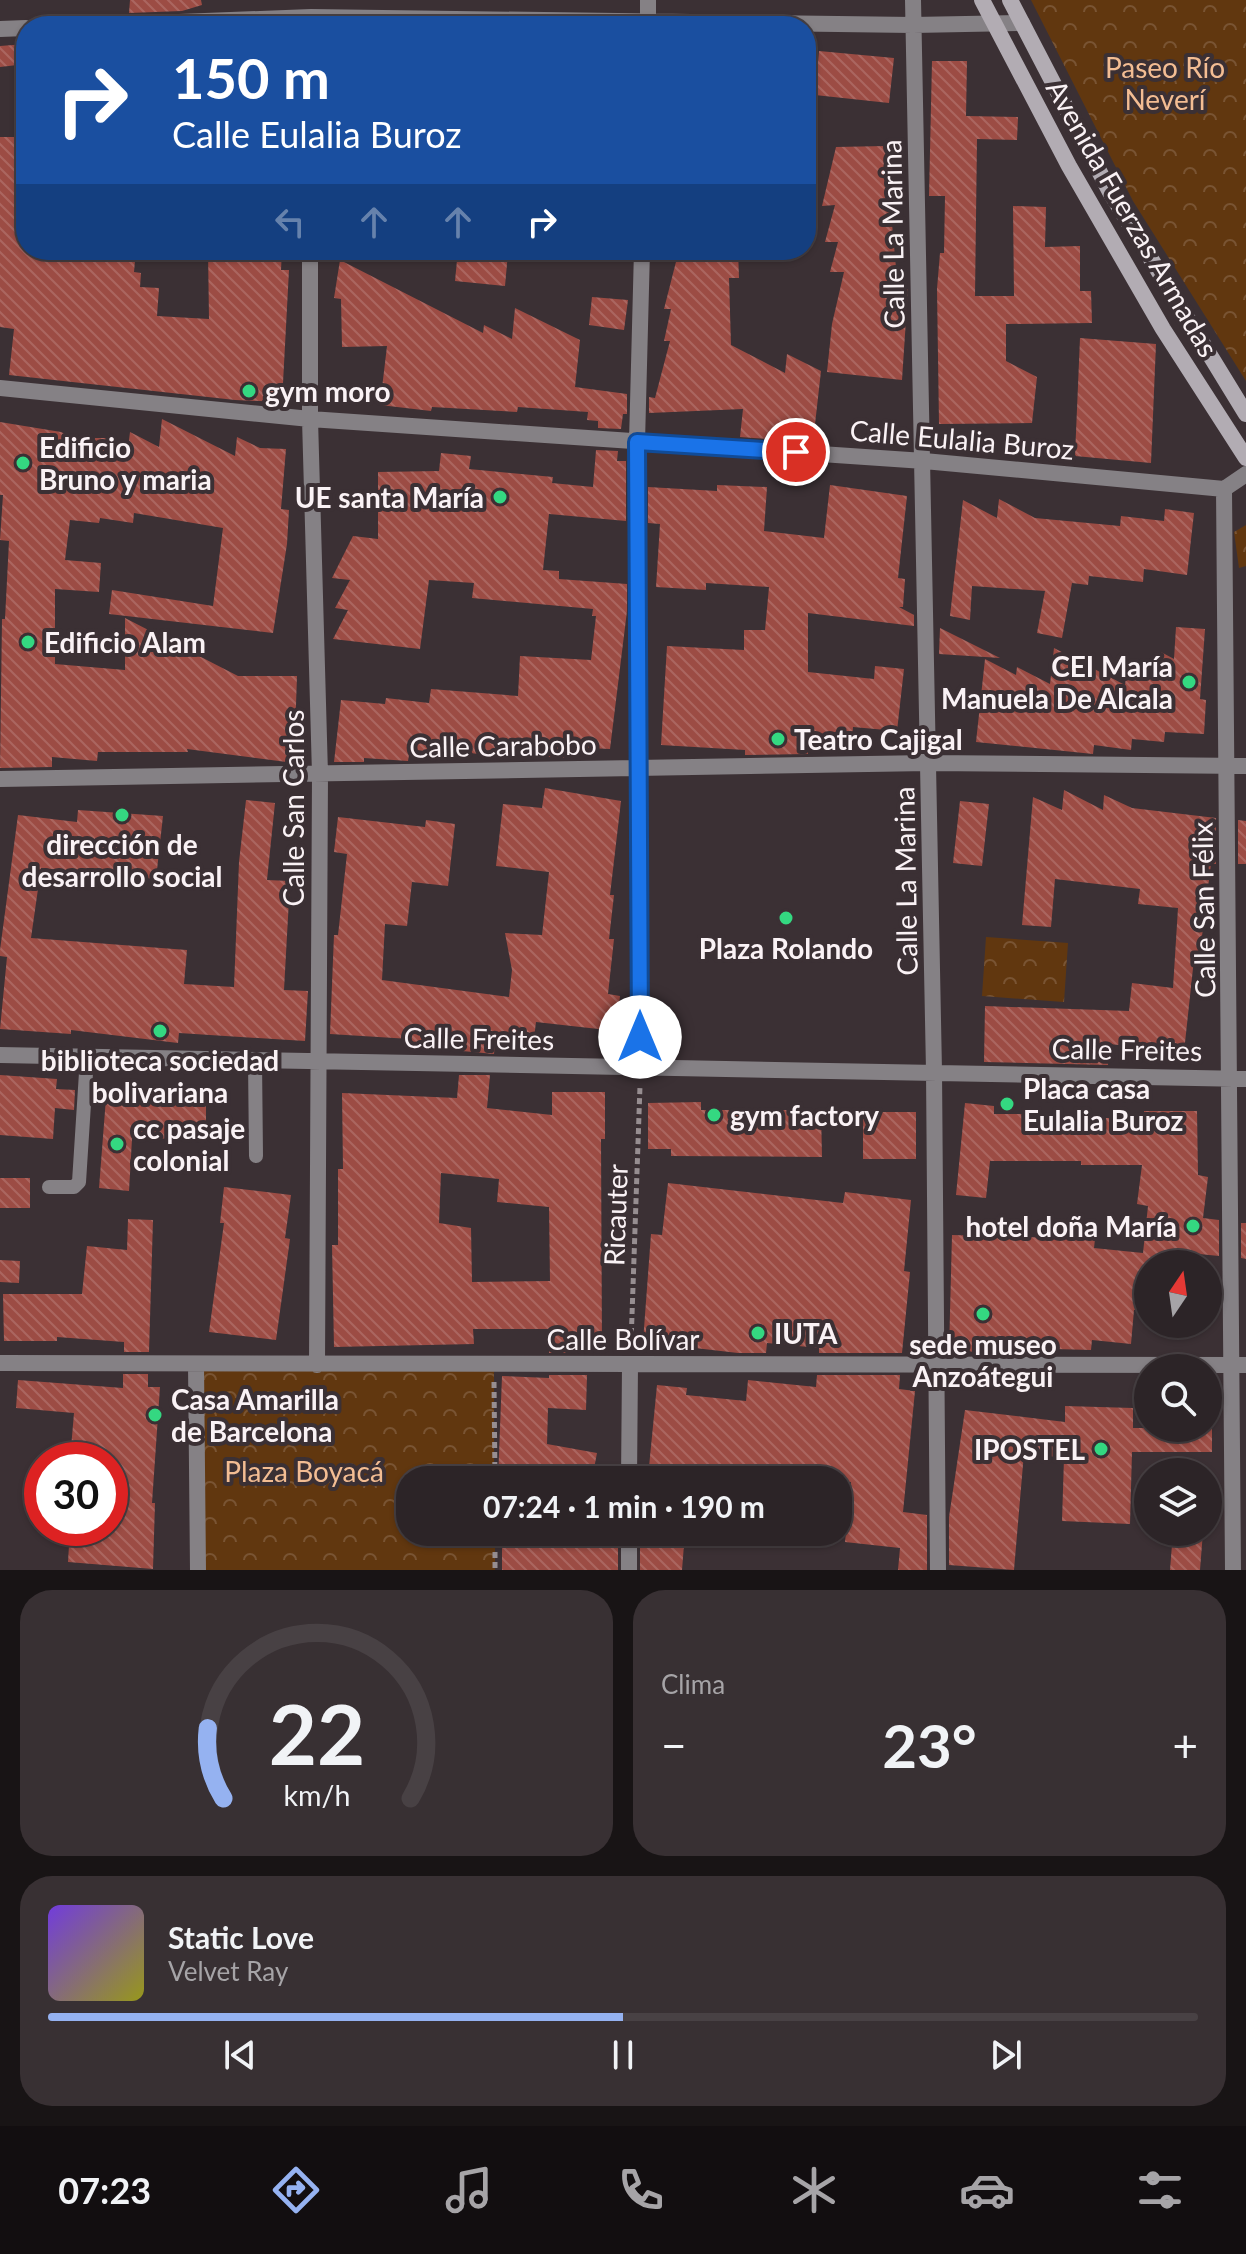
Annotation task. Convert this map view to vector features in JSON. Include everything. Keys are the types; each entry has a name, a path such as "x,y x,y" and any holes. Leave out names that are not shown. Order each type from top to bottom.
{"street":[{"name":"Calle La Marina","path":"913,0 934,1071 938,1570"},
{"name":"Avenida Fuerzas Armadas","path":"982,0 1069,166 1163,329 1246,458"},
{"name":"Avenida Fuerzas Armadas","path":"1010,0 1110,192 1246,414"},
{"path":"272,16 378,16"},
{"path":"816,25 1022,23"},
{"name":"Calle San Carlos","path":"310,260 310,419 320,774 317,1365"},
{"path":"640,1067 637,442 642,260"},
{"name":"Calle Eulalia Buroz","path":"0,388 310,419 924,461 1224,489"},
{"path":"1224,489 1246,474"},
{"name":"Calle San Félix","path":"1224,489 1228,766 1239,1078 1239,1365 1233,1570"},
{"name":"Calle Carabobo","path":"0,779 928,763 1246,766"},
{"name":"Calle Freites","path":"0,1055 1239,1078"},
{"name":"Calle Bolívar","path":"0,1363 1239,1365"},
{"path":"196,1364 198,1570"},
{"path":"629,1466 630,1365"},
{"path":"629,1546 629,1570"}],"lane":[{"path":"49,1187 74,1187 79,1182 87,1057"},
{"path":"255,1060 256,1156"}],"path":[{"name":"Ricauter","path":"630,1365 640,1067"},
{"path":"494,1365 495,1466"},
{"path":"495,1546 495,1570"}],"green space":[{"name":"Paseo Río Neverí","path":"1031,0 1246,0 1246,381 1133,201"},
{"path":"1246,525 1246,566 1239,568 1234,532"},
{"path":"986,937 1068,943 1064,1002 982,996"},
{"name":"Plaza Boyacá","path":"203,1369 494,1369 494,1466 396,1466 396,1546 495,1546 495,1570 204,1570"}],"building":[{"path":"130,0 201,0 202,5 182,11 129,13"},
{"path":"16,45 16,65 0,67 0,46"},
{"path":"819,51 894,58 889,103 816,95"},
{"path":"932,61 967,61 966,116 1018,117 1017,140 977,139 975,296 1014,296 1013,206 1046,207 1045,247 1080,246 1080,291 1091,291 1092,323 1006,324 1006,361 1037,377 1032,423 939,424 937,289 940,253 944,253 945,196 929,196"},
{"path":"0,137 16,137 16,260 135,260 134,272 141,273 140,287 159,288 157,316 209,319 208,260 282,260 281,270 289,270 282,402 235,400 9,375 14,329 0,327"},
{"path":"885,146 898,290 908,289 902,380 827,372 832,324 844,272 830,272 838,242 825,242 835,205 822,206 836,147"},
{"path":"340,260 483,333 484,325 512,339 515,308 580,340 575,387 627,394 627,414 623,414 621,429 598,428 598,421 587,420 588,412 518,407 517,412 432,407 431,411 380,405 387,346 342,347 341,299 334,298"},
{"path":"457,260 507,260 505,286 455,281"},
{"path":"676,260 738,260 739,278 729,278 731,345 785,373 787,354 821,371 813,442 740,437 743,409 649,413 649,397 655,398 670,341 664,341 671,309 664,309"},
{"path":"592,297 628,300 624,330 589,325"},
{"path":"1080,338 1156,344 1151,463 1075,456"},
{"path":"162,419 235,456 237,437 260,448 286,449 281,509 289,510 287,544 273,633 109,614 112,590 213,606 223,528 134,513 133,523 100,518 99,523 70,520 65,560 101,563 99,592 55,589 55,664 125,670 125,618 238,676 297,676 294,763 187,749 188,752 98,752 97,761 52,757 52,767 0,768 2,619 5,619 9,541 0,540 3,495 0,495 0,422 61,432 94,448 95,438 106,438 128,448 130,432 159,447"},
{"path":"596,450 618,451 617,461 626,461 626,521 549,514 543,570 559,571 559,579 627,584 627,611 610,749 565,747 565,758 505,754 504,757 453,751 453,755 410,749 408,761 364,758 364,762 334,762 341,700 385,704 386,698 429,703 431,689 518,696 520,656 591,660 596,616 592,616 593,609 472,598 474,583 429,580 420,649 333,639 348,610 335,608 350,580 332,578 353,536 378,539 378,472 439,471 441,453 471,456 469,469 553,477 552,483 593,487"},
{"path":"717,485 767,487 764,531 824,538 830,485 907,496 898,578 905,579 903,607 899,607 914,615 914,626 808,613 808,672 874,679 875,666 904,669 897,731 853,727 852,739 808,734 808,754 745,755 745,750 661,745 667,646 744,650 744,630 765,630 769,587 706,583 706,590 656,587 660,524 648,523 648,487 717,491"},
{"path":"999,499 1035,518 1120,526 1121,516 1164,521 1165,509 1194,513 1187,575 1144,569 1143,582 1089,576 1088,585 1072,583 1062,638 1037,633 1045,591 972,586 970,620 950,616 963,500 997,518"},
{"path":"1176,627 1205,629 1200,699 1206,700 1204,734 1165,732 1164,742 1132,739 1131,750 1094,745 1093,754 976,742 985,659 1016,675 1017,667 1050,684 1054,648 1125,685 1128,659 1158,675 1161,652 1174,659"},
{"path":"940,628 1000,658 939,654"},
{"path":"545,788 621,801 610,895 614,895 609,939 614,939 608,994 620,996 616,1031 536,1022 533,1046 495,1042 494,1054 409,1046 410,1039 330,1034 334,935 338,935 347,854 334,852 338,817 425,827 426,820 455,824 448,886 412,882 407,926 385,924 382,980 509,997 512,970 505,933 542,935 549,872 496,866 503,804 542,808"},
{"path":"1064,790 1103,810 1104,795 1132,808 1216,818 1216,864 1211,864 1199,960 1194,959 1184,1052 1109,1044 1108,1065 984,1062 985,1006 1129,1011 1132,983 1173,988 1178,908 1138,904 1140,889 1055,879 1051,927 1022,925 1033,797 1062,810"},
{"path":"246,800 275,803 267,880 290,881 284,990 308,991 305,1041 179,1033 178,1043 71,1030 71,1034 0,1029 7,957 0,956 0,950 18,815 77,822 78,810 163,816 156,879 41,868 31,938 187,950 184,984 234,987 239,862"},
{"path":"960,801 989,804 982,866 953,863"},
{"path":"1238,820 1246,821 1246,864 1238,864"},
{"path":"0,1075 57,1079 56,1089 75,1090 74,1110 55,1108 53,1139 0,1135"},
{"path":"459,1075 490,1075 487,1108 552,1115 552,1092 605,1092 605,1139 601,1139 602,1347 589,1347 588,1353 549,1353 549,1329 473,1329 474,1344 334,1347 332,1245 338,1245 338,1169 343,1169 342,1093 457,1098","holes":["441,1173 499,1179 497,1202 549,1207 550,1281 472,1282 471,1228 439,1223"]},
{"path":"153,1091 206,1091 206,1138 132,1139 129,1191 99,1188 106,1098 153,1102"},
{"path":"701,1102 701,1110 821,1110 822,1157 671,1156 671,1149 648,1149 648,1103"},
{"path":"965,1103 994,1106 994,1114 1070,1114 1070,1118 1144,1118 1144,1111 1197,1111 1198,1175 1208,1177 1203,1218 1219,1220 1219,1250 1143,1250 1148,1206 1137,1204 1142,1165 990,1161 986,1198 956,1195"},
{"path":"863,1112 916,1112 916,1159 863,1159"},
{"path":"0,1178 30,1178 30,1208 0,1208"},
{"path":"668,1183 843,1203 845,1192 911,1200 904,1271 910,1272 902,1353 819,1353 819,1348 767,1343 766,1353 738,1353 643,1342 651,1234 662,1235"},
{"path":"224,1187 291,1195 285,1238 290,1239 276,1340 209,1332 224,1223 220,1223"},
{"path":"128,1219 153,1220 149,1352 124,1352 124,1342 57,1337 57,1341 4,1341 3,1294 82,1294 87,1246 127,1250"},
{"path":"1241,1223 1246,1223 1246,1259 1241,1258"},
{"path":"952,1235 1095,1239 1094,1248 1134,1252 1131,1344 1092,1340 1091,1350 1016,1348 1016,1353 949,1351"},
{"path":"0,1260 20,1261 19,1283 0,1282"},
{"path":"123,1374 148,1374 148,1387 160,1387 152,1503 155,1503 153,1569 68,1562 69,1546 128,1546 128,1442 72,1442 74,1413 16,1408 18,1380 123,1388"},
{"path":"549,1375 587,1375 586,1410 548,1408 547,1444 597,1453 594,1466 499,1466 502,1376 549,1378"},
{"path":"817,1375 900,1375 899,1389 915,1391 903,1512 927,1515 927,1570 898,1570 900,1548 852,1543 852,1466 649,1466 657,1385 687,1388 686,1395 746,1401 748,1380 816,1387"},
{"path":"1065,1406 1133,1408 1134,1442 1212,1442 1212,1452 1132,1452 1130,1524 1062,1521 1064,1458 1024,1453 1014,1570 949,1565 949,1517 965,1410 1065,1422"},
{"path":"502,1546 618,1546 618,1570 502,1570"},
{"path":"640,1546 684,1546 682,1570 640,1570"},
{"path":"1172,1546 1202,1546 1200,1570 1170,1570"}],"place":[{"name":"gym moro","path":"249,391"},
{"name":"Edificio Bruno y maria","path":"23,463"},
{"name":"UE santa María","path":"500,497"},
{"name":"Edificio Alam","path":"28,642"},
{"name":"CEI María Manuela De Alcala","path":"1189,682"},
{"name":"Teatro Cajigal","path":"778,739"},
{"name":"dirección de desarrollo social","path":"122,815"},
{"name":"Plaza Rolando","path":"786,918"},
{"name":"biblioteca sociedad bolivariana","path":"160,1031"},
{"name":"Placa casa Eulalia Buroz","path":"1007,1104"},
{"name":"gym factory","path":"714,1115"},
{"name":"cc pasaje colonial","path":"117,1144"},
{"name":"hotel doña María","path":"1193,1226"},
{"name":"sede museo Anzoátegui","path":"983,1314"},
{"name":"IUTA","path":"758,1333"},
{"name":"Casa Amarilla de Barcelona","path":"155,1415"},
{"name":"IPOSTEL","path":"1101,1449"}],"route":[{"path":"640,1037 637,442 796,452"}]}
